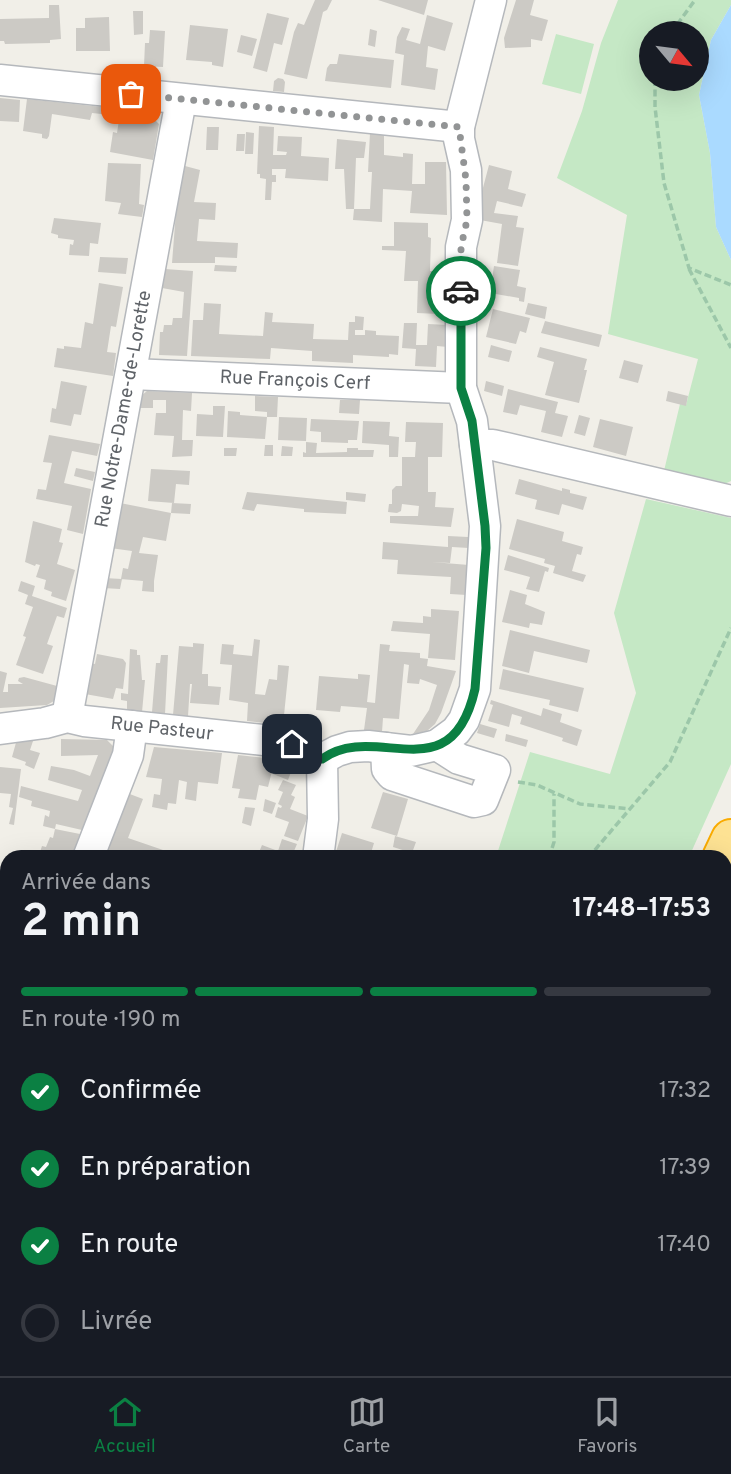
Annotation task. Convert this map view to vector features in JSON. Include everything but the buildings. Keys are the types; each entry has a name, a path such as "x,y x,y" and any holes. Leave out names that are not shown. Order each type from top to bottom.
{"street":[{"path":"319,850 323,819 322,759 350,747 368,746 411,751 437,746 464,720 475,689 486,548 469,406 461,388 461,247 467,220 466,180 459,127 491,0"},
{"path":"0,80 459,127"},
{"name":"Rue Notre-Dame-de-Lorette","path":"67,717 181,100"},
{"name":"Rue François Cerf","path":"131,374 461,388"},
{"path":"475,445 494,445 731,500"},
{"name":"Rue Pasteur","path":"0,729 67,717 84,722 282,742 322,759"},
{"path":"91,850 128,755 132,726"},
{"path":"386,748 387,769 392,775 474,802 483,800 495,770 459,759 437,746"}],"path":[{"path":"680,21 695,0"},
{"path":"655,91 664,183 689,268 731,348"},
{"path":"689,268 731,285"},
{"path":"595,850 670,762 731,628"},
{"path":"492,777 537,785 580,804 630,809"},
{"path":"552,850 554,842 554,793"}],"green space":[{"path":"618,0 731,0 709,49 709,21 639,21 639,91 700,91 710,153 716,227 731,260 731,481 720,486 663,475 680,404 686,405 698,359 608,334 627,215 557,178 582,111 601,43"},
{"path":"556,34 594,44 581,94 542,84"},
{"path":"646,499 731,518 731,764 692,850 498,850 530,752 610,774 636,693 614,613"}],"water":[{"path":"731,5 731,260 716,227 710,153 699,95 700,91 709,91 711,40"}],"way so far":[{"path":"131,94 459,127 466,170 467,220 461,247 461,291"}],"route":[{"path":"292,744 322,759 330,753 350,747 368,746 411,751 437,746 456,731 473,699 486,548 472,421 461,388 461,291"}]}
